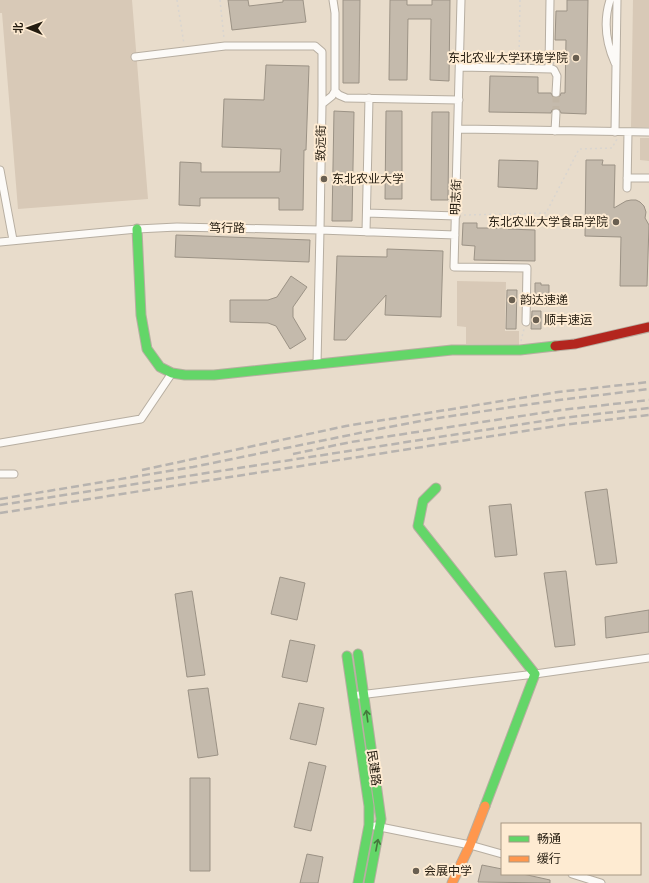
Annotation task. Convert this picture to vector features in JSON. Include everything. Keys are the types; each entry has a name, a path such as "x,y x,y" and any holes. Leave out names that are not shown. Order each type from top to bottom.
{"street":[{"path":"322,104 332,96 335,91 335,13 333,0"},
{"name":"明志街","path":"461,0 454,267 527,268 526,322"},
{"path":"548,68 550,0"},
{"path":"610,0 607,14 607,35 610,52 616,65"},
{"path":"617,0 616,65 627,188"},
{"name":"致远街","path":"135,56 225,46 316,46 322,52 317,364"},
{"path":"460,67 548,68 554,70 556,73 556,93"},
{"path":"335,91 339,95 346,98 459,100"},
{"path":"366,232 368,213 370,98"},
{"path":"555,131 556,113"},
{"path":"458,129 649,132"},
{"path":"0,170 13,240"},
{"path":"627,178 649,178"},
{"path":"368,213 456,216"},
{"name":"笃行路","path":"0,242 137,229 177,227 455,235"},
{"path":"137,229 141,315 147,349 160,367 172,373 185,375 214,375 439,351 520,350 575,344 649,327"},
{"path":"0,443 141,419 172,373"},
{"path":"0,474 14,474"},
{"path":"436,488 423,501 418,526 535,674"},
{"name":"民建路","path":"358,654 381,819 369,883"},
{"name":"民建路","path":"347,656 369,806 369,825 358,883"},
{"path":"353,696 535,674 649,658"},
{"path":"452,883 470,845 535,674"},
{"path":"369,825 470,845 501,854"},
{"path":"575,875 601,883"}],"path":[{"path":"178,0 185,50"},
{"path":"220,0 225,46"},
{"path":"519,68 520,0"},
{"path":"456,216 546,213 579,149 612,148 621,132"},
{"path":"520,350 526,322"}],"shaded area":[{"path":"0,0 132,0 148,199 18,209"},
{"path":"633,0 649,0 649,127 631,127"},
{"path":"640,138 649,138 649,161 640,160"},
{"path":"457,281 506,282 505,331 519,331 519,345 466,344 466,327 457,326"}],"building":[{"path":"228,0 248,0 249,6 283,2 283,0 303,0 306,22 232,30"},
{"path":"343,0 360,0 359,83 343,83"},
{"path":"390,0 407,0 407,5 432,5 432,0 450,0 449,81 430,80 431,19 408,19 407,80 389,80"},
{"name":"东北农业大学环境学院","path":"567,0 588,0 586,114 561,113 559,109 556,108 552,110 551,113 489,112 490,76 538,77 538,93 551,93 553,97 556,98 560,96 561,93 565,93 566,40 555,40 556,11 567,11"},
{"path":"266,65 309,66 306,150 304,150 303,210 279,210 279,198 200,198 200,206 179,205 180,162 201,163 201,172 280,172 281,149 222,147 224,99 264,100"},
{"path":"334,111 354,112 352,221 332,221"},
{"path":"386,111 402,111 402,199 385,199"},
{"path":"432,112 449,112 448,200 431,200"},
{"path":"499,160 538,161 537,189 498,187"},
{"name":"东北农业大学食品学院","path":"586,160 603,160 602,165 615,165 614,208 626,201 631,200 636,200 644,206 646,212 645,218 649,225 647,286 620,286 621,237 585,236"},
{"path":"463,223 477,223 477,228 497,228 497,224 508,225 508,229 535,230 535,261 474,260 475,246 462,245"},
{"path":"176,235 310,240 309,262 175,257"},
{"path":"387,249 443,251 441,317 385,315 386,295 346,340 334,340 337,256 387,257"},
{"path":"291,276 307,287 293,307 293,317 306,339 290,349 276,326 268,323 230,322 230,300 268,300 277,297"},
{"path":"535,283 549,285 549,295 535,296"},
{"path":"507,290 517,290 516,329 506,329"},
{"name":"顺丰速运","path":"532,311 541,311 541,329 531,329"},
{"path":"607,489 617,563 596,565 585,492"},
{"path":"511,504 517,555 495,557 489,506"},
{"path":"566,571 575,645 555,647 544,573"},
{"path":"280,577 305,583 297,620 271,614"},
{"path":"192,591 205,675 187,677 175,594"},
{"path":"649,610 649,632 606,638 605,617"},
{"path":"290,640 315,645 307,682 282,677"},
{"path":"208,688 218,755 198,758 188,690"},
{"path":"299,703 324,708 316,745 290,739"},
{"path":"309,762 326,766 311,831 294,827"},
{"path":"190,778 210,778 210,871 190,871"},
{"path":"307,854 323,857 318,883 300,883"},
{"path":"482,865 501,869 501,875 528,875 550,880 550,883 478,882"}],"tunnel":[{"path":"556,93 556,113"}],"railway":[{"path":"142,470 346,426 558,392 649,382"},
{"path":"0,499 193,467 431,419 559,400 649,389"},
{"path":"293,454 351,442 561,410 649,400"},
{"path":"0,505 562,418 649,408"},
{"path":"0,513 563,425 649,415"}],"traffic: fast":[{"path":"137,229 141,315 147,349 160,367 172,373 185,375 214,375 452,350 520,350 555,346"},
{"path":"436,488 423,501 418,526 535,674 485,806"},
{"path":"358,654 381,819 369,883"},
{"path":"347,656 369,806 369,825 358,883"}],"traffic: slow":[{"path":"452,883 470,845 485,806"}],"traffic: jam":[{"path":"555,346 575,344 649,327"}],"place":[{"name":"东北农业大学环境学院","path":"576,58"},
{"name":"东北农业大学","path":"324,179"},
{"name":"东北农业大学食品学院","path":"616,222"},
{"name":"韵达速递","path":"512,300"},
{"name":"顺丰速运","path":"536,320"},
{"name":"会展中学","path":"416,871"}]}
